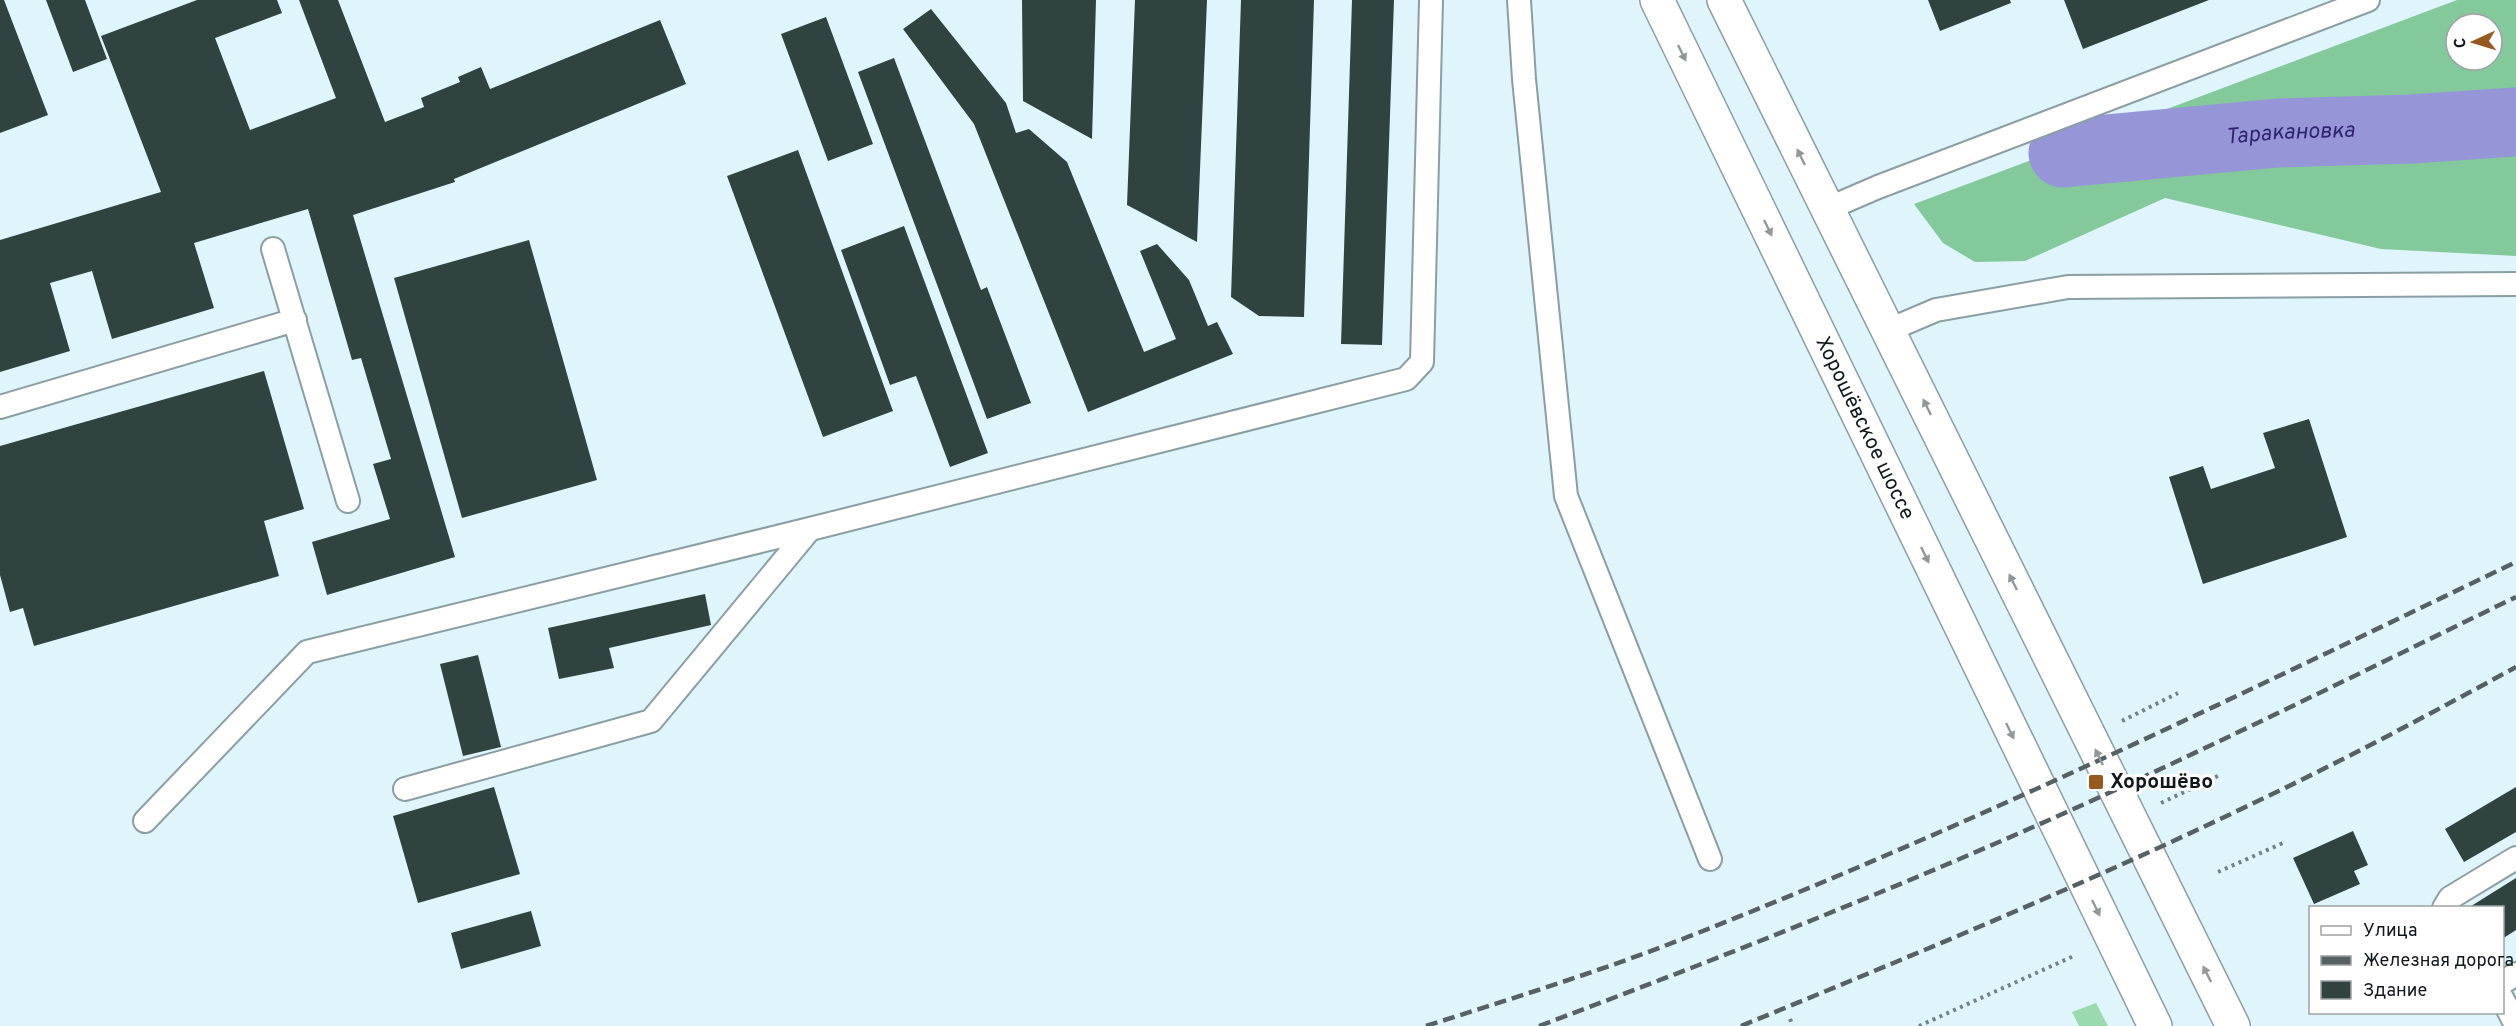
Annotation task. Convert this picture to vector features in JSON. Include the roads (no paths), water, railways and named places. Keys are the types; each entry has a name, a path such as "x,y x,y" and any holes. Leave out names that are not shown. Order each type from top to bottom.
{"main road":[{"name":"Хорошёвское шоссе","path":"1657,0 2155,1026"},
{"path":"1724,0 1827,209 2143,818 2233,1026"}],"lane":[{"path":"145,821 307,652 810,529 1406,379 1422,362 1431,0"},
{"path":"1519,0 1524,79 1566,496 1710,859"},
{"path":"1827,209 1889,183 2368,0"},
{"path":"273,249 348,501"},
{"path":"1889,330 1936,310 2068,287 2516,284"},
{"path":"0,407 295,320"},
{"path":"405,789 651,721 810,529"},
{"path":"2445,906 2450,898 2516,858"},
{"path":"2504,1002 2516,1025"}],"waterway":[{"name":"Таракановка","path":"2063,153 2278,133 2411,129 2516,122"}],"railway":[{"path":"1426,1026 1653,950 1896,851 2104,758 2516,562"},
{"path":"1539,1026 1821,916 2031,828 2205,748 2516,597"},
{"path":"1741,1026 2003,917 2198,830 2358,751 2516,667"}],"place":[{"name":"Хорошёво","path":"2096,782"}]}
